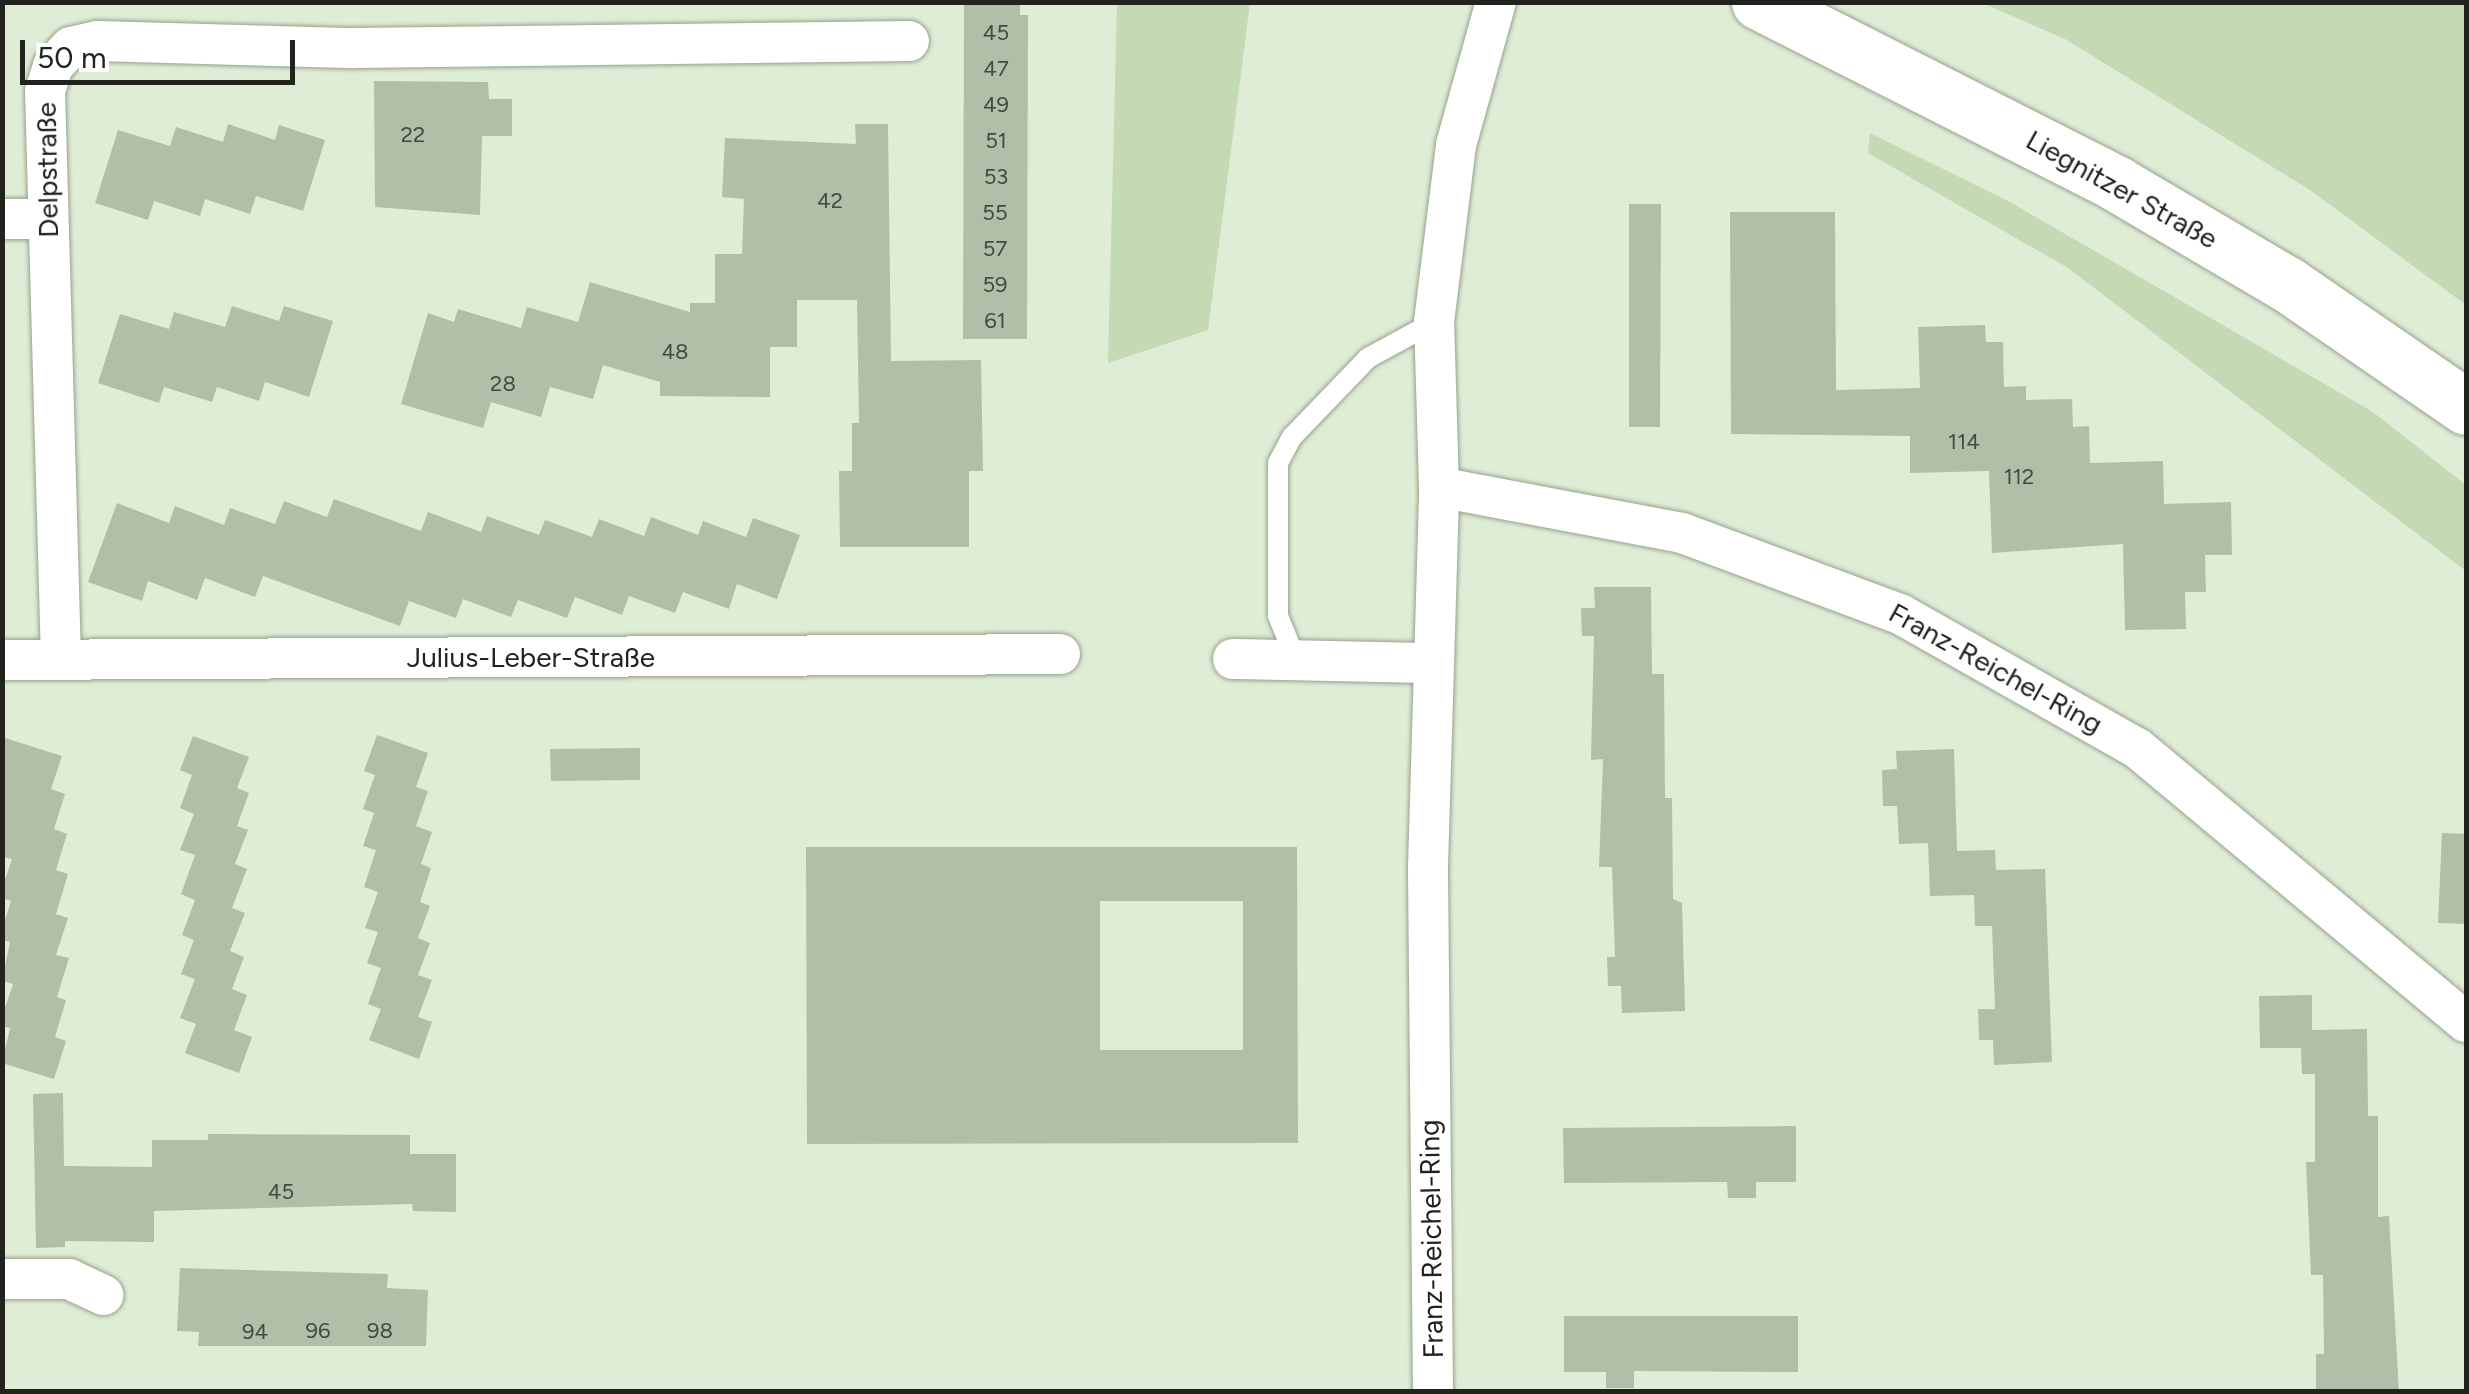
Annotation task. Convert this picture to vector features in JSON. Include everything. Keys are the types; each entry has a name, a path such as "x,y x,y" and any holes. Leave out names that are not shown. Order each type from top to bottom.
{"main road":[{"name":"Liegnitzer Straße","path":"1758,2 2117,184 2286,284 2466,407"}],"street":[{"name":"Franz-Reichel-Ring","path":"1434,1392 1430,663 1439,487 1434,322 1456,145 1496,2"},
{"name":"Delpstraße","path":"61,660 46,91 53,66 71,47 84,44 354,48 909,41"},
{"path":"2,219 48,219"},
{"name":"Franz-Reichel-Ring","path":"1439,487 1682,533 1900,614 2137,748 2466,1022"},
{"name":"Julius-Leber-Straße","path":"2,660 1060,654"},
{"path":"1232,659 1430,663"},
{"path":"2,1278 69,1279 104,1295"}],"lane":[{"path":"1296,660 1278,616 1278,463 1292,437 1368,358 1434,322"}],"green space":[{"path":"1117,3 1250,3 1208,330 1108,363"},
{"path":"1982,3 2466,3 2466,305 2310,190 2065,39"},
{"path":"1870,133 2010,202 2373,412 2466,485 2466,571 2068,268 1868,153"}],"building":[{"path":"964,2 1020,2 1020,15 1028,15 1027,339 963,339"},
{"path":"374,81 488,82 489,99 512,99 512,136 482,136 480,215 375,207"},
{"path":"228,124 275,140 279,125 325,140 303,211 256,196 250,214 205,199 200,216 154,201 148,220 95,203 118,130 170,146 176,127 223,142"},
{"path":"855,124 888,124 891,361 981,360 983,471 969,471 969,547 840,547 839,471 852,471 852,423 859,423 857,300 797,300 797,347 770,347 770,397 660,396 660,382 603,365 593,399 550,387 541,417 491,402 483,428 401,404 428,313 454,322 458,309 521,328 527,307 578,322 590,282 690,312 690,303 715,303 715,254 742,254 744,199 722,197 725,138 856,144"},
{"path":"1629,204 1661,204 1660,427 1629,427"},
{"path":"1730,212 1835,212 1836,390 1920,388 1918,327 1985,325 1986,342 2003,342 2004,387 2026,386 2026,400 2072,399 2073,427 2089,426 2090,463 2163,461 2164,504 2231,502 2232,555 2205,555 2206,592 2185,592 2186,629 2125,630 2123,544 1992,553 1989,471 1910,473 1910,436 1731,434"},
{"path":"232,306 279,321 284,306 333,321 309,397 265,382 259,401 217,387 212,402 164,387 159,403 98,383 120,314 169,329 174,312 225,327"},
{"path":"334,499 421,531 428,512 481,532 487,516 539,535 545,520 592,537 599,519 644,536 651,517 698,535 703,521 746,537 753,518 800,535 777,599 737,584 729,609 683,592 675,613 629,596 622,615 575,597 567,618 518,600 511,617 463,599 456,618 409,601 400,626 263,576 255,597 205,578 197,600 148,581 142,601 88,582 117,503 169,523 175,506 224,525 230,508 275,524 284,501 327,517"},
{"path":"1594,587 1651,587 1652,674 1664,674 1665,798 1672,798 1673,899 1682,903 1685,1011 1622,1013 1621,986 1608,986 1607,957 1615,957 1612,867 1599,867 1603,759 1591,760 1594,636 1582,636 1581,608 1595,608"},
{"path":"377,735 428,753 416,787 428,791 416,826 432,832 421,864 431,868 420,902 430,906 418,938 430,943 418,975 432,980 418,1017 432,1022 419,1059 369,1040 381,1009 368,1004 381,968 367,963 378,932 365,928 378,892 364,887 376,850 363,846 374,813 363,809 375,775 364,771"},
{"path":"193,736 249,757 237,788 249,793 237,826 248,830 235,864 247,869 232,908 245,913 230,951 244,957 232,989 247,995 234,1030 252,1037 239,1073 185,1053 196,1024 180,1018 195,979 181,974 194,940 182,935 195,900 181,894 195,855 180,850 194,814 180,808 192,775 180,770"},
{"path":"2,737 62,756 51,789 65,794 54,829 67,834 56,870 68,874 56,914 68,918 56,955 69,958 57,997 66,1000 55,1037 66,1041 54,1079 2,1063 10,1028 2,1026 2,1017 13,984 2,981 10,942 2,940 2,930 11,901 2,898 2,889 12,859 2,857"},
{"path":"640,748 640,780 551,781 550,749"},
{"path":"1954,749 1957,851 1995,850 1996,870 2045,869 2052,1062 1994,1065 1993,1040 1979,1040 1978,1009 1995,1009 1992,926 1975,926 1974,895 1930,896 1928,843 1899,844 1897,806 1883,806 1882,770 1897,769 1896,751"},
{"path":"2442,833 2466,834 2466,924 2438,923"},
{"path":"806,847 1297,847 1298,1143 807,1144","holes":["1100,901 1243,901 1243,1050 1100,1050"]},
{"path":"2312,995 2312,1030 2367,1029 2368,1116 2378,1116 2378,1217 2389,1216 2399,1392 2316,1392 2316,1354 2324,1354 2323,1275 2311,1275 2306,1162 2315,1162 2315,1074 2302,1074 2301,1048 2260,1048 2259,996"},
{"path":"63,1093 64,1166 152,1167 152,1140 208,1140 208,1134 410,1135 410,1154 456,1154 456,1212 413,1211 412,1204 154,1211 154,1242 65,1241 65,1247 36,1248 33,1094"},
{"path":"1796,1126 1796,1182 1756,1182 1756,1198 1728,1198 1727,1182 1564,1183 1563,1128"},
{"path":"180,1268 388,1274 387,1288 428,1290 426,1346 198,1346 199,1332 177,1331"},
{"path":"1564,1316 1798,1316 1798,1372 1634,1371 1634,1388 1606,1388 1606,1372 1564,1372"}]}
